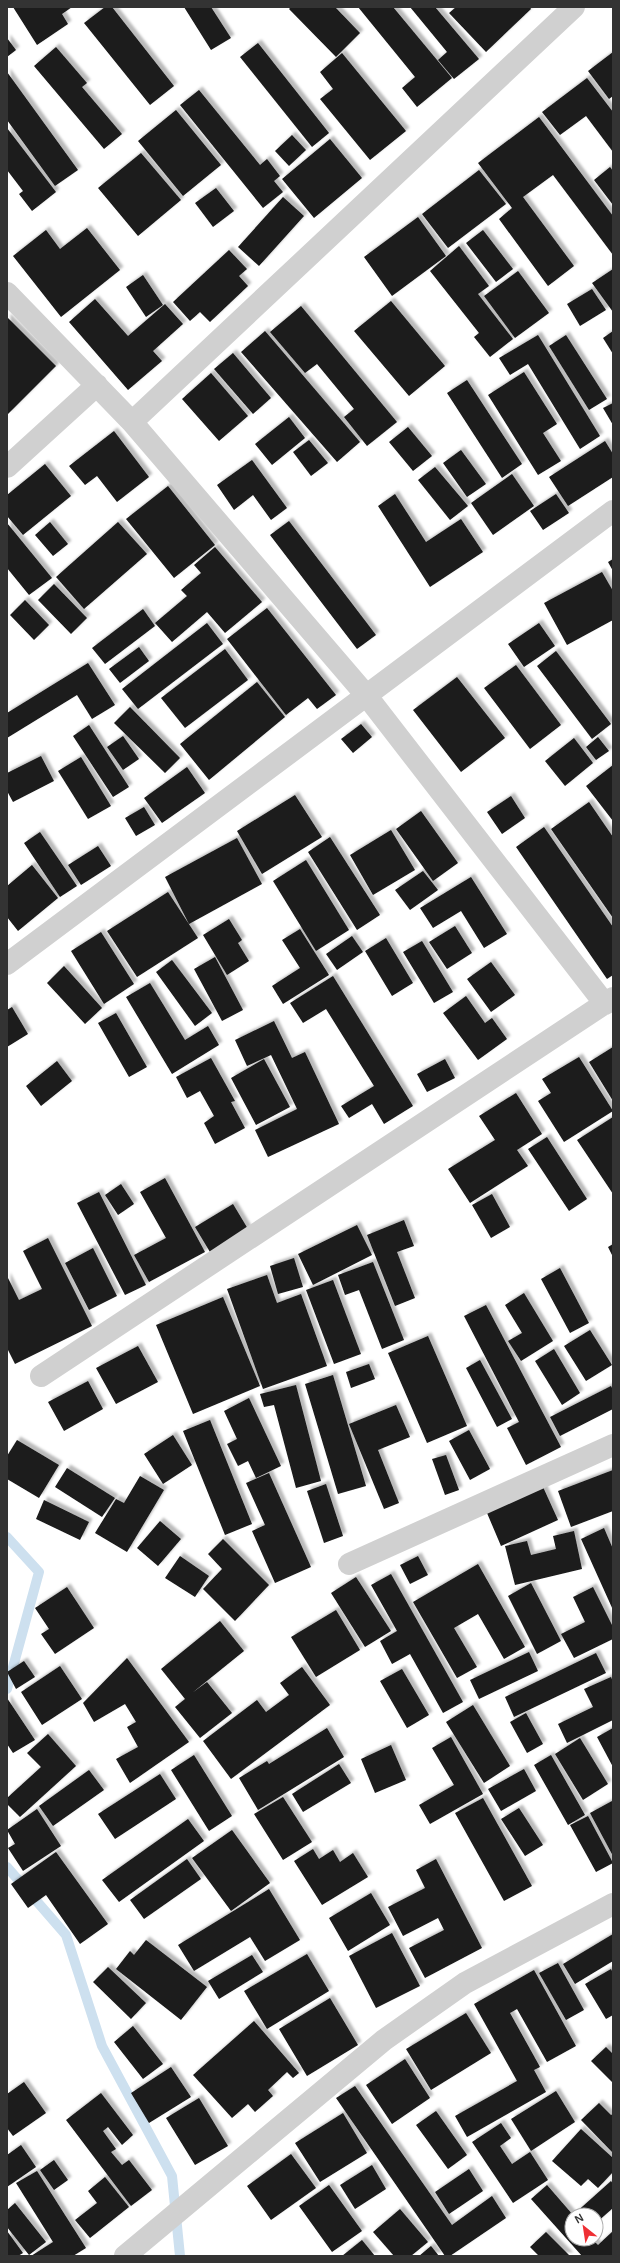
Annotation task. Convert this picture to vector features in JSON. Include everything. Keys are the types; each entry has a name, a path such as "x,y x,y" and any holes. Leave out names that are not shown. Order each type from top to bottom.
{"street":[{"path":"132,422 574,7"},
{"path":"7,292 132,422 366,695 609,1001 41,1376"},
{"path":"7,466 97,385"},
{"path":"7,964 613,510"},
{"path":"349,1564 613,1445"},
{"path":"125,2256 207,2190 384,2040 458,1988 613,1904"}],"building":[{"path":"13,7 72,7 62,14 68,24 37,45"},
{"path":"105,7 112,7 174,86 150,105 84,23"},
{"path":"184,7 211,7 231,38 211,50"},
{"path":"291,7 335,7 360,33 336,57 289,9"},
{"path":"358,7 393,7 452,78 417,107 402,88 415,77"},
{"path":"410,7 435,7 479,59 454,79 438,60 447,52"},
{"path":"456,7 530,7 531,9 486,52 449,13"},
{"path":"7,38 16,50 7,57"},
{"path":"258,43 329,133 312,147 240,57"},
{"path":"56,47 87,83 82,87 122,134 104,149 34,66"},
{"path":"613,52 613,96 609,99 588,71"},
{"path":"342,53 406,131 370,160 320,99 333,89 320,72"},
{"path":"7,72 78,170 55,186 7,120"},
{"path":"587,78 613,112 613,152 586,116 560,135 542,112"},
{"path":"199,90 260,165 267,159 280,176 274,181 283,192 263,208 180,105"},
{"path":"176,110 221,165 183,196 138,141"},
{"path":"539,117 613,216 613,255 553,175 523,197 574,266 548,286 499,219 512,208 478,163"},
{"path":"7,128 56,192 32,211 19,194 23,191 7,170"},
{"path":"292,135 306,150 289,166 275,151"},
{"path":"330,139 362,178 314,218 282,179"},
{"path":"141,153 181,200 138,236 98,188"},
{"path":"610,167 613,171 613,205 594,180"},
{"path":"479,170 506,204 448,248 422,214"},
{"path":"216,188 234,211 213,227 195,203"},
{"path":"283,197 304,216 259,266 238,247"},
{"path":"418,217 446,256 392,296 364,257"},
{"path":"87,228 120,270 61,317 13,256 46,230 60,249"},
{"path":"483,230 513,269 496,282 466,243"},
{"path":"459,246 489,286 478,294 513,339 490,357 474,337 479,333 430,271"},
{"path":"229,250 247,269 239,276 248,286 210,322 200,312 190,321 173,302"},
{"path":"613,269 613,312 592,283"},
{"path":"518,271 549,313 515,338 484,296"},
{"path":"143,275 163,305 146,317 126,287"},
{"path":"592,289 606,310 580,326 567,304"},
{"path":"95,299 128,336 165,304 183,324 153,351 162,361 128,390 69,322"},
{"path":"391,301 445,366 409,396 354,331"},
{"path":"301,306 397,422 367,446 344,417 354,409 317,364 305,373 270,332"},
{"path":"7,317 56,366 7,415"},
{"path":"265,331 360,442 337,462 241,352"},
{"path":"613,331 613,354 603,338"},
{"path":"538,335 600,436 580,449 528,364 510,375 499,358"},
{"path":"566,335 607,399 589,410 549,346"},
{"path":"233,353 271,398 253,414 214,369"},
{"path":"524,372 557,424 543,433 561,461 538,475 488,395"},
{"path":"211,373 248,416 219,441 182,399"},
{"path":"467,380 522,464 502,478 447,393"},
{"path":"613,403 613,425 603,408"},
{"path":"289,417 305,438 272,465 255,444"},
{"path":"408,427 432,456 413,471 389,442"},
{"path":"114,431 149,477 117,502 97,476 85,485 69,466"},
{"path":"309,440 328,463 311,476 293,452"},
{"path":"605,441 613,454 613,477 568,506 549,477"},
{"path":"461,450 486,484 467,497 443,463"},
{"path":"252,460 287,508 271,520 253,495 234,510 217,485"},
{"path":"45,464 71,496 23,535 7,516 7,495"},
{"path":"435,467 468,506 450,520 418,480"},
{"path":"512,474 534,506 493,535 471,503"},
{"path":"168,486 215,545 174,578 126,519"},
{"path":"395,494 426,542 461,519 483,552 430,587 378,506"},
{"path":"556,494 569,513 543,530 530,511"},
{"path":"289,521 376,635 357,649 270,535"},
{"path":"50,522 68,544 53,556 35,535"},
{"path":"118,522 147,554 84,609 56,577"},
{"path":"7,523 52,578 29,595 7,568"},
{"path":"215,547 262,602 225,633 207,612 172,642 155,623 187,596 181,590 201,573 194,565"},
{"path":"613,559 613,571 608,562"},
{"path":"602,572 613,591 613,620 567,645 544,603"},
{"path":"54,584 87,618 71,634 38,600"},
{"path":"25,600 49,625 34,640 10,615"},
{"path":"267,608 336,695 317,709 308,698 286,715 227,639"},
{"path":"143,609 155,626 105,664 92,648"},
{"path":"207,623 223,644 138,709 122,689"},
{"path":"539,623 555,646 524,667 508,644"},
{"path":"139,647 149,661 120,683 109,669"},
{"path":"225,649 248,680 185,728 161,698"},
{"path":"556,651 611,724 592,739 537,666"},
{"path":"88,663 115,705 92,719 77,695 7,738 7,713"},
{"path":"516,665 561,725 530,749 484,688"},
{"path":"457,677 505,738 461,772 413,710"},
{"path":"257,682 285,717 209,780 180,744"},
{"path":"130,707 180,758 165,773 114,723"},
{"path":"361,724 372,737 353,753 341,739"},
{"path":"89,725 129,787 113,797 73,736"},
{"path":"123,736 139,759 123,770 107,747"},
{"path":"598,737 609,751 596,760 586,747"},
{"path":"574,738 593,763 565,786 545,761"},
{"path":"41,756 54,781 13,802 7,791 7,773"},
{"path":"81,757 111,806 88,819 58,771"},
{"path":"613,765 613,821 586,786"},
{"path":"187,767 205,793 162,823 144,798"},
{"path":"295,795 322,837 262,874 237,831"},
{"path":"511,796 525,818 502,834 487,812"},
{"path":"589,802 613,837 613,918 551,829"},
{"path":"144,807 155,825 136,836 125,818"},
{"path":"421,811 458,863 433,881 396,829"},
{"path":"544,827 613,927 613,975 607,979 516,847"},
{"path":"391,830 415,870 373,895 350,855"},
{"path":"40,832 77,886 60,897 24,843"},
{"path":"330,837 380,915 357,930 308,852"},
{"path":"237,838 262,884 189,924 165,877"},
{"path":"98,846 111,866 81,885 68,865"},
{"path":"306,860 349,930 316,951 273,881"},
{"path":"32,865 58,898 18,931 7,917 7,886"},
{"path":"423,871 438,890 410,910 395,890"},
{"path":"471,877 507,934 484,948 461,911 433,928 420,908"},
{"path":"168,892 198,938 137,977 107,931"},
{"path":"229,919 242,940 238,943 249,961 227,975 203,935"},
{"path":"455,926 472,953 447,969 429,942"},
{"path":"300,929 329,975 283,1004 272,986 300,968 282,940"},
{"path":"101,932 134,984 104,1004 71,951"},
{"path":"352,936 363,952 337,970 326,954"},
{"path":"386,938 413,983 392,996 365,951"},
{"path":"422,941 453,992 434,1003 403,952"},
{"path":"215,957 243,1010 222,1021 194,969"},
{"path":"172,960 212,1013 195,1026 156,972"},
{"path":"491,962 515,995 491,1012 467,979"},
{"path":"64,966 102,1008 85,1024 47,983"},
{"path":"333,976 413,1106 384,1124 372,1104 349,1118 341,1106 374,1086 326,1009 303,1023 290,1003"},
{"path":"150,983 185,1040 208,1026 219,1045 172,1074 126,997"},
{"path":"466,996 485,1023 492,1018 507,1039 478,1060 443,1013"},
{"path":"12,1007 28,1034 7,1047 7,1010"},
{"path":"116,1013 147,1067 129,1077 98,1023"},
{"path":"274,1021 292,1058 305,1052 339,1124 268,1157 255,1130 297,1109 271,1055 247,1066 235,1040"},
{"path":"613,1047 613,1101 589,1062"},
{"path":"579,1057 613,1111 564,1142 538,1101 551,1093 542,1079"},
{"path":"211,1058 235,1101 231,1102 245,1128 215,1144 204,1123 214,1116 200,1091 187,1098 176,1077"},
{"path":"264,1059 290,1107 256,1125 231,1078"},
{"path":"445,1059 455,1078 427,1092 417,1074"},
{"path":"57,1061 72,1081 41,1106 26,1086"},
{"path":"516,1093 542,1134 517,1150 528,1166 470,1203 448,1169 495,1140 479,1116"},
{"path":"613,1117 613,1194 577,1140"},
{"path":"547,1137 587,1199 569,1211 528,1149"},
{"path":"165,1178 205,1252 149,1282 134,1255 166,1238 140,1192"},
{"path":"121,1184 134,1204 118,1215 105,1195"},
{"path":"99,1192 146,1285 125,1295 77,1203"},
{"path":"492,1194 510,1227 491,1238 472,1205"},
{"path":"233,1204 248,1229 210,1252 195,1227"},
{"path":"404,1220 414,1246 397,1252 415,1298 395,1306 367,1235"},
{"path":"357,1225 372,1255 313,1285 298,1254"},
{"path":"48,1238 92,1326 15,1364 7,1348 7,1276 19,1300 42,1289 23,1251"},
{"path":"613,1244 613,1257 608,1247"},
{"path":"93,1248 117,1296 89,1310 65,1263"},
{"path":"294,1258 303,1287 278,1294 270,1266"},
{"path":"373,1262 404,1340 382,1349 359,1290 345,1295 338,1275"},
{"path":"560,1268 589,1323 570,1333 541,1279"},
{"path":"267,1275 277,1303 301,1294 327,1366 263,1389 227,1289"},
{"path":"333,1280 361,1354 334,1364 306,1290"},
{"path":"524,1293 553,1341 521,1361 508,1341 522,1333 505,1305"},
{"path":"223,1297 260,1386 193,1414 156,1325"},
{"path":"486,1305 561,1447 526,1465 507,1428 519,1422 464,1316"},
{"path":"590,1330 612,1365 586,1381 564,1346"},
{"path":"428,1336 467,1426 427,1443 388,1353"},
{"path":"138,1346 158,1382 116,1404 96,1368"},
{"path":"554,1349 580,1393 562,1405 535,1361"},
{"path":"480,1360 512,1419 497,1427 466,1368"},
{"path":"369,1364 375,1379 351,1388 346,1372"},
{"path":"333,1375 366,1486 338,1494 305,1384"},
{"path":"88,1381 103,1409 64,1431 48,1402"},
{"path":"296,1385 321,1481 296,1488 274,1405 264,1407 260,1394"},
{"path":"611,1386 613,1390 613,1409 560,1436 550,1417"},
{"path":"249,1398 281,1466 256,1478 248,1461 238,1466 227,1444 237,1439 224,1411"},
{"path":"396,1405 410,1437 378,1450 399,1503 384,1509 349,1424"},
{"path":"210,1420 252,1524 225,1535 183,1431"},
{"path":"469,1430 490,1469 470,1480 449,1441"},
{"path":"173,1435 192,1465 163,1484 144,1454"},
{"path":"17,1440 59,1465 39,1498 7,1479 7,1456"},
{"path":"446,1455 459,1490 445,1495 432,1459"},
{"path":"67,1468 115,1498 102,1517 55,1487"},
{"path":"613,1470 613,1511 571,1527 558,1491"},
{"path":"269,1473 311,1567 275,1583 252,1531 265,1525 246,1483"},
{"path":"140,1476 164,1490 127,1552 95,1533 116,1499 124,1503"},
{"path":"326,1484 343,1536 324,1543 307,1491"},
{"path":"543,1487 558,1520 501,1546 487,1513"},
{"path":"44,1500 89,1522 80,1540 36,1519"},
{"path":"160,1521 181,1539 158,1566 137,1548"},
{"path":"604,1528 613,1549 613,1610 581,1539"},
{"path":"574,1531 582,1569 515,1585 505,1546 527,1541 531,1555 556,1549 553,1536"},
{"path":"223,1539 269,1585 235,1621 203,1589 222,1569 208,1554"},
{"path":"180,1556 209,1576 195,1597 165,1578"},
{"path":"418,1556 428,1575 410,1584 400,1565"},
{"path":"478,1564 525,1647 504,1659 478,1614 454,1628 477,1667 457,1678 413,1602"},
{"path":"391,1574 463,1702 443,1713 410,1654 392,1664 380,1641 397,1631 371,1585"},
{"path":"356,1577 391,1631 365,1647 331,1593"},
{"path":"531,1583 561,1641 537,1654 508,1596"},
{"path":"67,1587 94,1628 55,1654 41,1634 49,1629 35,1608"},
{"path":"593,1587 613,1627 613,1639 574,1658 561,1634 585,1622 573,1597"},
{"path":"336,1610 360,1650 316,1677 291,1637"},
{"path":"220,1621 244,1651 192,1693 207,1682 232,1713 200,1738 175,1707 185,1699 161,1669"},
{"path":"529,1652 538,1671 479,1699 470,1680"},
{"path":"596,1653 606,1673 514,1717 505,1697"},
{"path":"127,1658 189,1742 130,1783 116,1759 138,1747 127,1727 136,1722 125,1704 94,1722 83,1703"},
{"path":"24,1661 35,1677 16,1689 7,1672"},
{"path":"60,1666 82,1699 42,1725 21,1692"},
{"path":"302,1667 330,1705 231,1779 203,1741 257,1700 266,1712 289,1695 280,1683"},
{"path":"402,1669 429,1715 407,1728 380,1681"},
{"path":"611,1677 613,1682 613,1720 567,1743 558,1724 593,1707 584,1689"},
{"path":"7,1698 35,1740 13,1753 7,1744"},
{"path":"473,1705 510,1766 484,1783 446,1722"},
{"path":"526,1713 543,1744 527,1753 510,1722"},
{"path":"327,1728 344,1757 258,1810 239,1778 267,1761 269,1764"},
{"path":"613,1728 613,1767 597,1737"},
{"path":"48,1734 76,1766 20,1817 7,1804 7,1798 41,1767 27,1753"},
{"path":"451,1737 483,1794 430,1824 419,1805 454,1785 432,1748"},
{"path":"580,1738 608,1784 583,1800 555,1754"},
{"path":"391,1745 406,1780 375,1793 361,1759"},
{"path":"194,1755 232,1816 209,1831 171,1770"},
{"path":"551,1755 585,1815 568,1825 534,1765"},
{"path":"339,1764 351,1783 303,1812 292,1794"},
{"path":"524,1769 536,1791 501,1811 488,1789"},
{"path":"89,1770 104,1790 53,1826 39,1806"},
{"path":"160,1774 176,1799 115,1839 98,1814"},
{"path":"283,1797 312,1842 283,1860 254,1814"},
{"path":"483,1798 532,1886 504,1901 455,1813"},
{"path":"612,1801 613,1803 613,1856 590,1813"},
{"path":"519,1808 543,1845 525,1856 501,1819"},
{"path":"37,1809 61,1846 23,1871 8,1848 15,1844 7,1830"},
{"path":"588,1816 613,1863 596,1872 570,1825"},
{"path":"188,1819 204,1841 119,1902 102,1880"},
{"path":"232,1830 270,1883 231,1911 192,1858"},
{"path":"313,1849 319,1859 333,1850 340,1862 353,1853 368,1877 322,1905 294,1861"},
{"path":"56,1852 108,1924 80,1944 46,1895 28,1908 11,1884"},
{"path":"187,1859 201,1879 144,1919 130,1900"},
{"path":"436,1859 482,1948 425,1978 409,1948 444,1930 438,1918 403,1936 388,1907 425,1888 416,1870"},
{"path":"269,1889 300,1940 265,1961 250,1937 194,1971 178,1945"},
{"path":"371,1893 390,1925 348,1951 329,1918"},
{"path":"392,1933 420,1986 376,2008 349,1956"},
{"path":"613,1934 613,1961 575,1984 563,1964"},
{"path":"146,1940 207,1987 181,2020 116,1969 130,1951 134,1955"},
{"path":"307,1954 329,1991 267,2029 244,1991"},
{"path":"252,1955 263,1972 219,1999 208,1981"},
{"path":"558,1963 584,2010 566,2020 539,1973"},
{"path":"108,1967 146,2003 131,2019 93,1982"},
{"path":"611,1969 613,1973 613,2015 606,2019 585,1984"},
{"path":"534,1970 576,2046 547,2062 517,2009 510,2013 540,2067 534,2070 546,2092 467,2137 455,2116 517,2081 474,2004"},
{"path":"330,1998 358,2045 307,2076 279,2029"},
{"path":"466,2013 491,2053 431,2090 406,2049"},
{"path":"254,2021 299,2073 293,2078 287,2072 268,2090 273,2096 255,2112 248,2104 232,2118 193,2075"},
{"path":"133,2026 163,2064 143,2079 114,2042"},
{"path":"606,2047 613,2054 613,2083 591,2061"},
{"path":"405,2059 430,2098 392,2124 366,2085"},
{"path":"171,2067 191,2097 149,2123 131,2093"},
{"path":"24,2082 46,2113 13,2136 7,2128 7,2094"},
{"path":"355,2086 452,2225 492,2196 506,2218 450,2256 445,2256 336,2098"},
{"path":"556,2091 575,2122 531,2151 511,2119"},
{"path":"101,2093 133,2135 122,2145 108,2127 103,2131 116,2149 111,2152 122,2165 129,2160 152,2190 131,2206 66,2120"},
{"path":"199,2098 228,2146 195,2165 166,2118"},
{"path":"599,2103 611,2115 613,2114 613,2153 581,2120"},
{"path":"436,2111 467,2155 448,2169 416,2125"},
{"path":"343,2113 367,2153 320,2182 295,2143"},
{"path":"501,2123 511,2138 500,2146 512,2164 530,2152 548,2180 513,2203 472,2142"},
{"path":"581,2129 613,2158 613,2172 598,2188 588,2179 581,2186 552,2161"},
{"path":"21,2145 36,2167 7,2187 7,2155"},
{"path":"291,2154 316,2188 271,2220 247,2186"},
{"path":"54,2160 68,2180 54,2190 40,2170"},
{"path":"372,2165 386,2189 355,2209 340,2185"},
{"path":"469,2169 483,2191 449,2214 435,2192"},
{"path":"37,2171 86,2248 73,2256 31,2256 53,2242 16,2183"},
{"path":"105,2177 129,2207 90,2238 75,2220 97,2203 88,2191"},
{"path":"611,2181 613,2184 613,2208 604,2216 604,2207 582,2207"},
{"path":"329,2185 362,2231 332,2252 299,2206"},
{"path":"547,2185 566,2207 564,2207 564,2236 531,2199"},
{"path":"15,2203 46,2242 29,2255 7,2227 7,2210"},
{"path":"400,2209 428,2242 411,2256 394,2256 373,2232"},
{"path":"7,2231 23,2253 18,2256 7,2256"},
{"path":"613,2231 613,2256 582,2256 574,2247 604,2247 604,2239"},
{"path":"546,2232 570,2256 539,2256 530,2247"},
{"path":"362,2240 375,2256 342,2256"},
{"path":"431,2246 439,2256 419,2256"}],"waterway":[{"path":"7,1537 39,1572 7,1689"},
{"path":"7,1867 66,1935 102,2046 172,2176 180,2256"}]}
